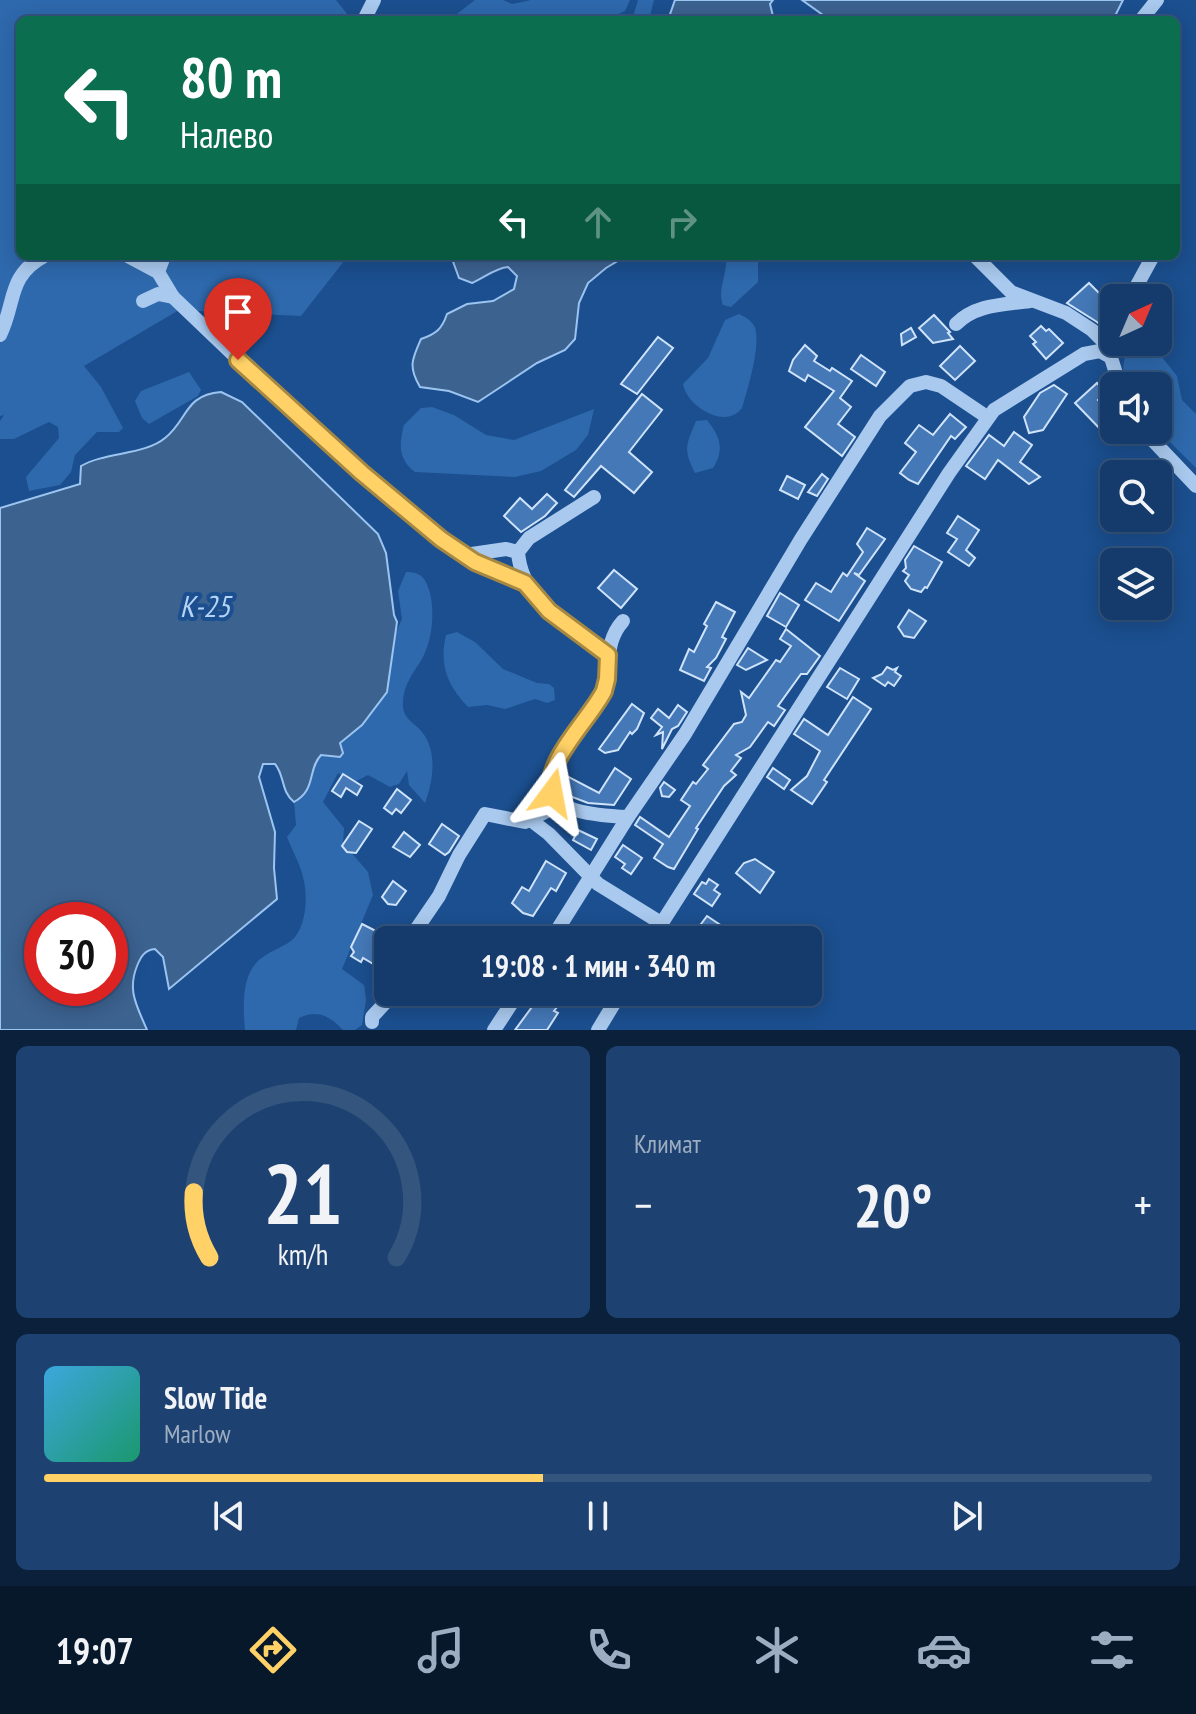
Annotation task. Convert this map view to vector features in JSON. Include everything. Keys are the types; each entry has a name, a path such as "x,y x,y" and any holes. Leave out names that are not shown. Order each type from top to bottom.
{"street":[{"path":"1144,16 1157,0"},
{"path":"0,335 15,285 22,272 37,260"},
{"path":"136,260 158,272 173,297 350,463 441,539 475,562 525,583"},
{"path":"158,272 162,260"},
{"path":"979,260 1011,292 1066,313 1100,337"},
{"path":"1138,284 1151,260"},
{"path":"143,301 158,294 173,297"},
{"path":"956,324 974,310 1031,301"},
{"path":"659,926 987,417 1084,354 1100,351"},
{"path":"559,926 685,734 801,539 890,404 910,386 932,383 987,417"},
{"path":"1156,444 1196,486"},
{"path":"594,497 529,538 518,552 525,583 549,611 608,655"},
{"path":"465,555 506,549 518,552"},
{"path":"623,621 614,631 604,691 553,769 550,785 561,804 581,812 628,817"},
{"path":"419,926 485,814 517,822 532,821 561,804"},
{"path":"532,821 549,834 589,877 661,923"},
{"path":"372,1022 372,1017 382,1006"},
{"path":"494,1030 510,1006"},
{"path":"598,1030 613,1006"}],"shaded area":[{"path":"0,0 336,0 349,16 16,16 16,260 345,260 301,316 179,310 84,366 101,387 123,428 119,432 97,432 75,455 71,472 60,485 29,491 26,477 59,438 58,427 49,422 14,439 0,439 0,421 4,415 0,416"},
{"path":"475,0 503,0 512,4 531,0 630,0 625,11 614,16 454,16"},
{"path":"638,0 654,0 650,16 633,16"},
{"path":"726,260 758,260 758,282 731,307 723,305 721,299"},
{"path":"739,314 750,321 755,329 757,340 752,370 742,408 727,417 717,416 699,408 686,393 683,384 708,358 725,320"},
{"path":"1126,356 1161,356 1177,376 1182,400 1196,414 1196,468 1172,444 1172,372 1124,372"},
{"path":"189,372 201,390 198,396 149,424 142,418 135,401 141,391"},
{"path":"432,407 454,415 486,435 514,440 594,409 588,435 576,450 541,471 515,477 415,472 409,467 401,451 404,425 421,408"},
{"path":"707,420 718,437 719,455 713,468 695,473 687,452 688,442 696,421"},
{"path":"406,572 416,573 425,580 432,610 428,644 403,697 406,717 422,732 432,757 432,776 425,803 409,785 407,771 399,784 390,787 368,775 353,783 338,773 323,802 344,828 343,843 368,872 373,895 342,969 364,985 366,1000 362,1025 355,1030 343,1030 328,1018 312,1014 299,1018 296,1030 245,1030 246,983 253,967 266,955 291,941 303,920 305,884 287,837 296,825 294,802 306,789 316,759 321,755 330,757 340,743 362,725 387,692 393,639 402,619 398,591"},
{"path":"457,632 475,642 503,669 537,683 549,684 554,688 555,700 547,703 535,699 505,709 487,705 468,707 455,691 444,665 446,635"}],"water":[{"path":"675,0 773,0 770,4 773,16 669,16"},
{"path":"802,0 1123,0 1115,16 824,16"},
{"path":"452,260 619,260 588,283 579,303 575,339 565,350 537,363 478,402 449,391 420,387 413,368 421,339 438,330 447,314 467,304 493,301 514,289 517,276 508,267 472,283 459,278"},
{"name":"К-25","path":"221,392 242,402 378,534 386,553 397,622 387,692 362,725 340,743 343,753 340,757 321,755 306,791 294,802 287,794 275,764 263,764 259,777 275,832 277,899 169,989 163,957 155,949 144,954 134,975 133,991 147,1030 0,1030 0,508 80,484 81,466 91,461 157,444 200,398"}],"building":[{"path":"1089,283 1100,294 1100,324 1097,322 1067,303"},
{"path":"934,315 953,339 933,343 919,328"},
{"path":"1041,326 1046,331 1049,329 1063,343 1046,359 1030,336"},
{"path":"911,328 916,337 902,345 901,334"},
{"path":"658,337 673,348 637,394 621,384"},
{"path":"805,345 817,356 814,361 852,381 840,398 851,407 838,424 855,437 842,456 805,427 834,391 808,375 805,381 789,371"},
{"path":"960,346 975,361 955,380 940,366"},
{"path":"861,355 885,372 876,386 851,369"},
{"path":"1097,383 1100,386 1100,429 1075,403"},
{"path":"1054,385 1067,394 1043,430 1029,433 1024,417 1040,393"},
{"path":"642,394 662,410 629,452 652,472 634,493 601,466 574,497 565,490"},
{"path":"950,414 966,427 955,439 951,436 918,484 909,480 900,473 916,452 905,443 919,425 933,435"},
{"path":"1014,432 1032,445 1020,462 1040,477 1029,484 998,460 985,479 966,466 989,435 1004,446"},
{"path":"822,474 828,479 817,496 808,492"},
{"path":"787,476 805,485 798,499 780,490"},
{"path":"547,494 557,503 545,516 521,532 504,516 520,498 532,509"},
{"path":"958,516 979,530 966,550 975,558 969,566 948,552 957,539 947,533"},
{"path":"867,528 885,539 859,575 854,573 865,581 839,621 805,600 816,583 831,592 843,573 847,576 863,552 857,544"},
{"path":"914,546 942,562 927,588 921,592 911,589 905,581 909,575 903,571 906,568 905,560"},
{"path":"614,570 637,589 621,608 598,588"},
{"path":"780,593 799,605 786,627 767,616"},
{"path":"716,602 735,612 722,637 726,639 707,667 711,668 704,681 680,670 689,649 694,652"},
{"path":"909,610 926,621 914,638 904,636 898,627"},
{"path":"786,629 820,656 807,674 801,674 778,706 785,710 774,726 768,722 750,747 736,755 741,758 731,771 736,775 724,786 696,828 674,869 668,867 654,858 663,844 635,825 640,817 669,837 690,806 681,800 693,782 696,784 708,769 703,765 734,724 742,722 746,715 741,692 749,698 776,660 780,662 791,646 780,639"},
{"path":"748,648 767,660 746,670 737,665"},
{"path":"887,667 897,668 895,672 901,676 894,686 888,682 885,686 873,678 882,674"},
{"path":"840,668 859,679 847,699 827,687"},
{"path":"853,697 871,709 824,780 827,782 812,804 791,790 807,776 820,751 794,734 804,719 828,735"},
{"path":"632,704 644,713 637,729 632,734 630,732 618,750 605,753 599,749"},
{"path":"678,705 687,712 678,726 672,729 662,749 663,732 656,735 662,727 651,718 658,709 669,718"},
{"path":"615,768 631,779 614,805 588,803 567,795 561,788 567,776 599,793"},
{"path":"773,768 790,780 784,789 767,777"},
{"path":"343,774 362,786 357,795 346,788 341,797 332,791"},
{"path":"664,782 675,790 669,797 662,796 660,788"},
{"path":"397,789 411,800 401,813 396,809 392,814 384,808"},
{"path":"359,821 372,829 356,853 347,852 342,846"},
{"path":"442,824 459,836 445,855 429,844"},
{"path":"578,830 597,839 591,850 573,840"},
{"path":"404,832 420,845 410,857 393,847"},
{"path":"623,845 642,858 631,874 622,868 625,864 615,857"},
{"path":"755,859 774,872 760,893 736,873 744,863"},
{"path":"546,861 566,873 556,891 551,888 533,916 523,913 512,903 522,887 529,891"},
{"path":"709,879 718,885 714,890 720,894 712,906 694,894 702,882 706,884"},
{"path":"393,881 406,891 396,905 388,904 382,897"},
{"path":"707,916 722,926 700,926"},
{"path":"362,924 374,930 374,964 351,956 354,952 351,947"},
{"path":"533,1006 558,1006 554,1011 558,1013 547,1030 515,1030"}],"route":[{"path":"238,360 404,510 475,562 525,583 549,611 608,655 604,691 556,763 550,777 552,793"}]}
